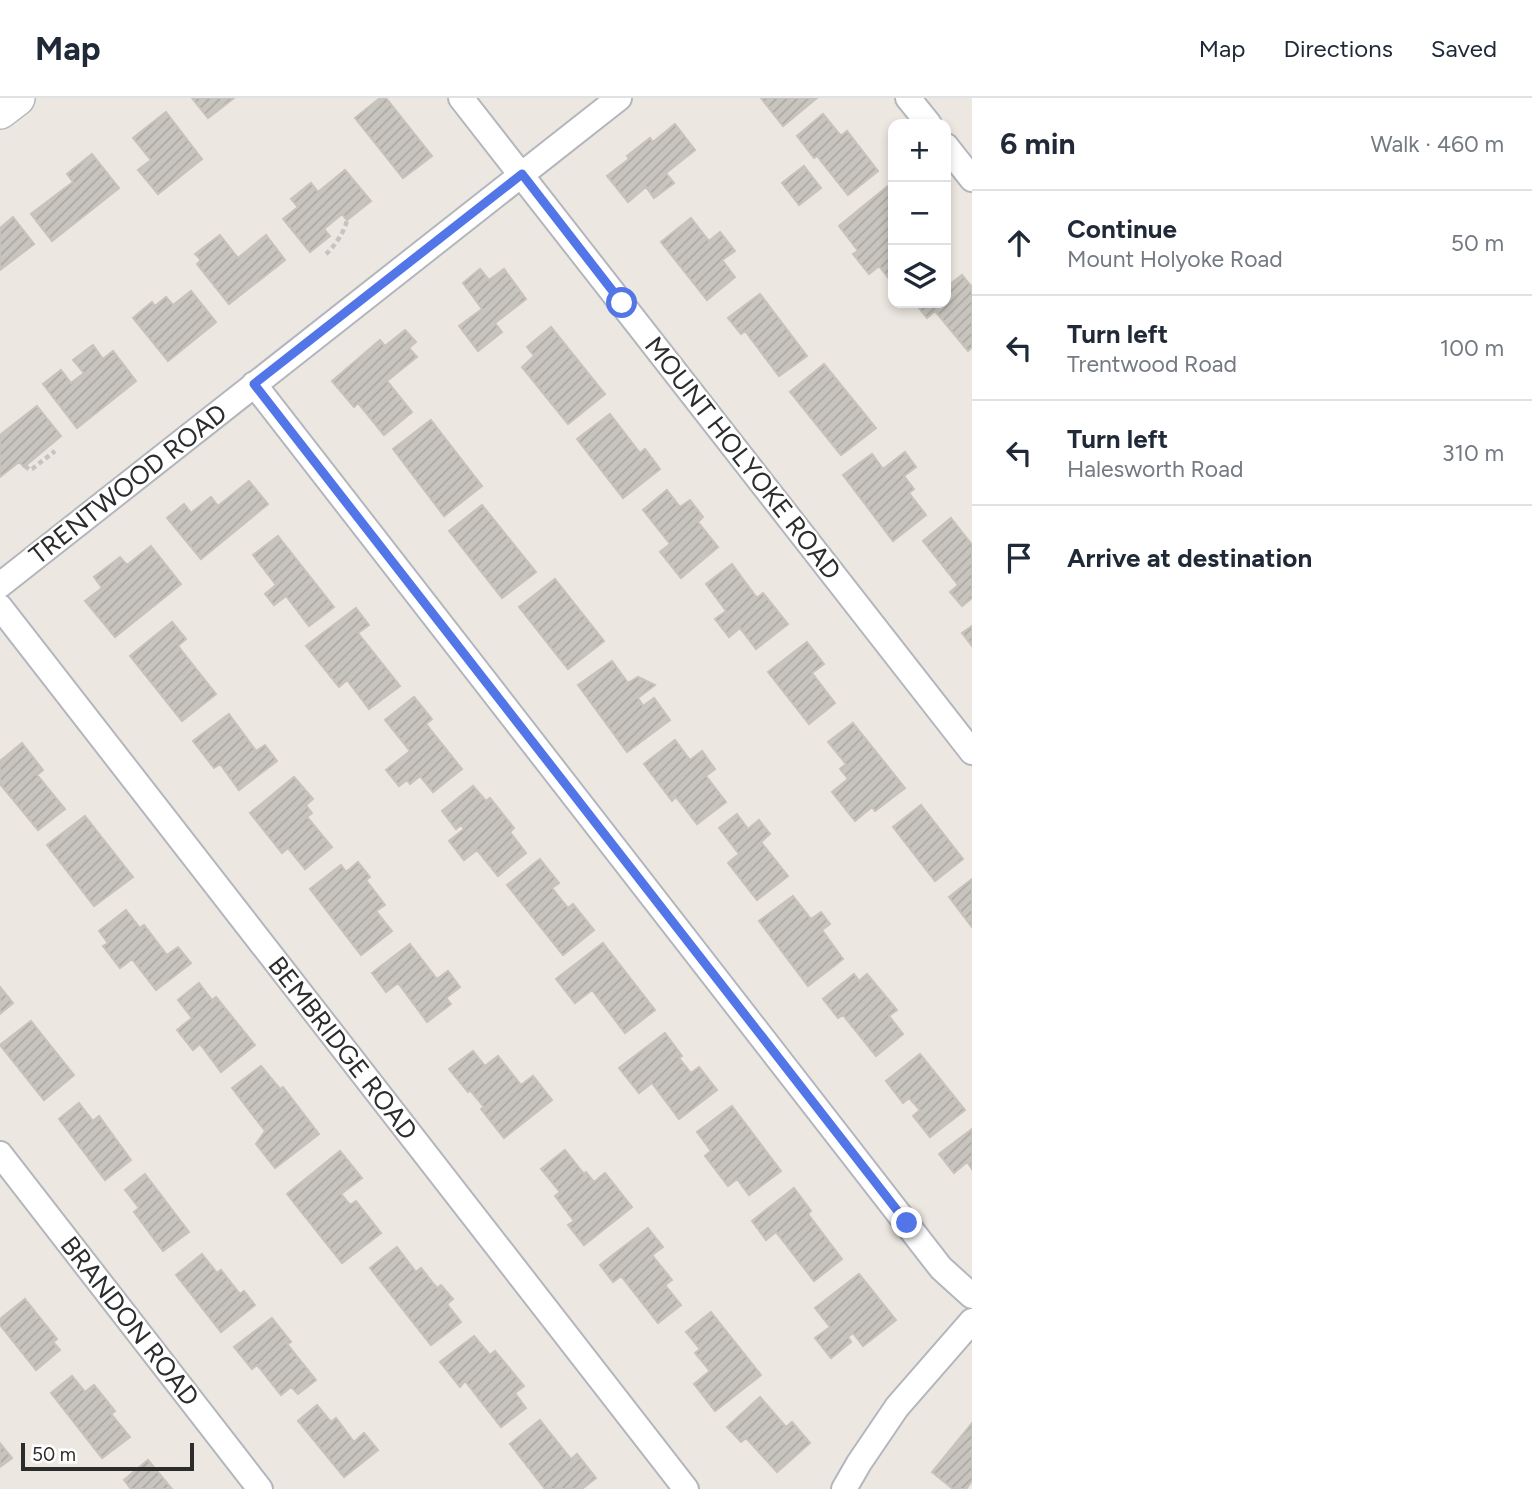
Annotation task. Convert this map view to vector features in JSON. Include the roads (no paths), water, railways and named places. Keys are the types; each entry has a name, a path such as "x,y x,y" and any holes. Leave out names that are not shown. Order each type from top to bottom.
{"main road":[{"path":"0,111 16,98"}],"street":[{"name":"MOUNT HOLYOKE ROAD","path":"461,98 972,752"},
{"name":"TRENTWOOD ROAD","path":"0,585 619,98"},
{"path":"908,98 925,119"},
{"path":"951,152 972,179"},
{"path":"254,384 942,1268 972,1296"},
{"name":"BEMBRIDGE ROAD","path":"0,607 686,1489"},
{"name":"BRANDON ROAD","path":"0,1154 260,1489"},
{"path":"844,1489 897,1407 972,1321"}]}
